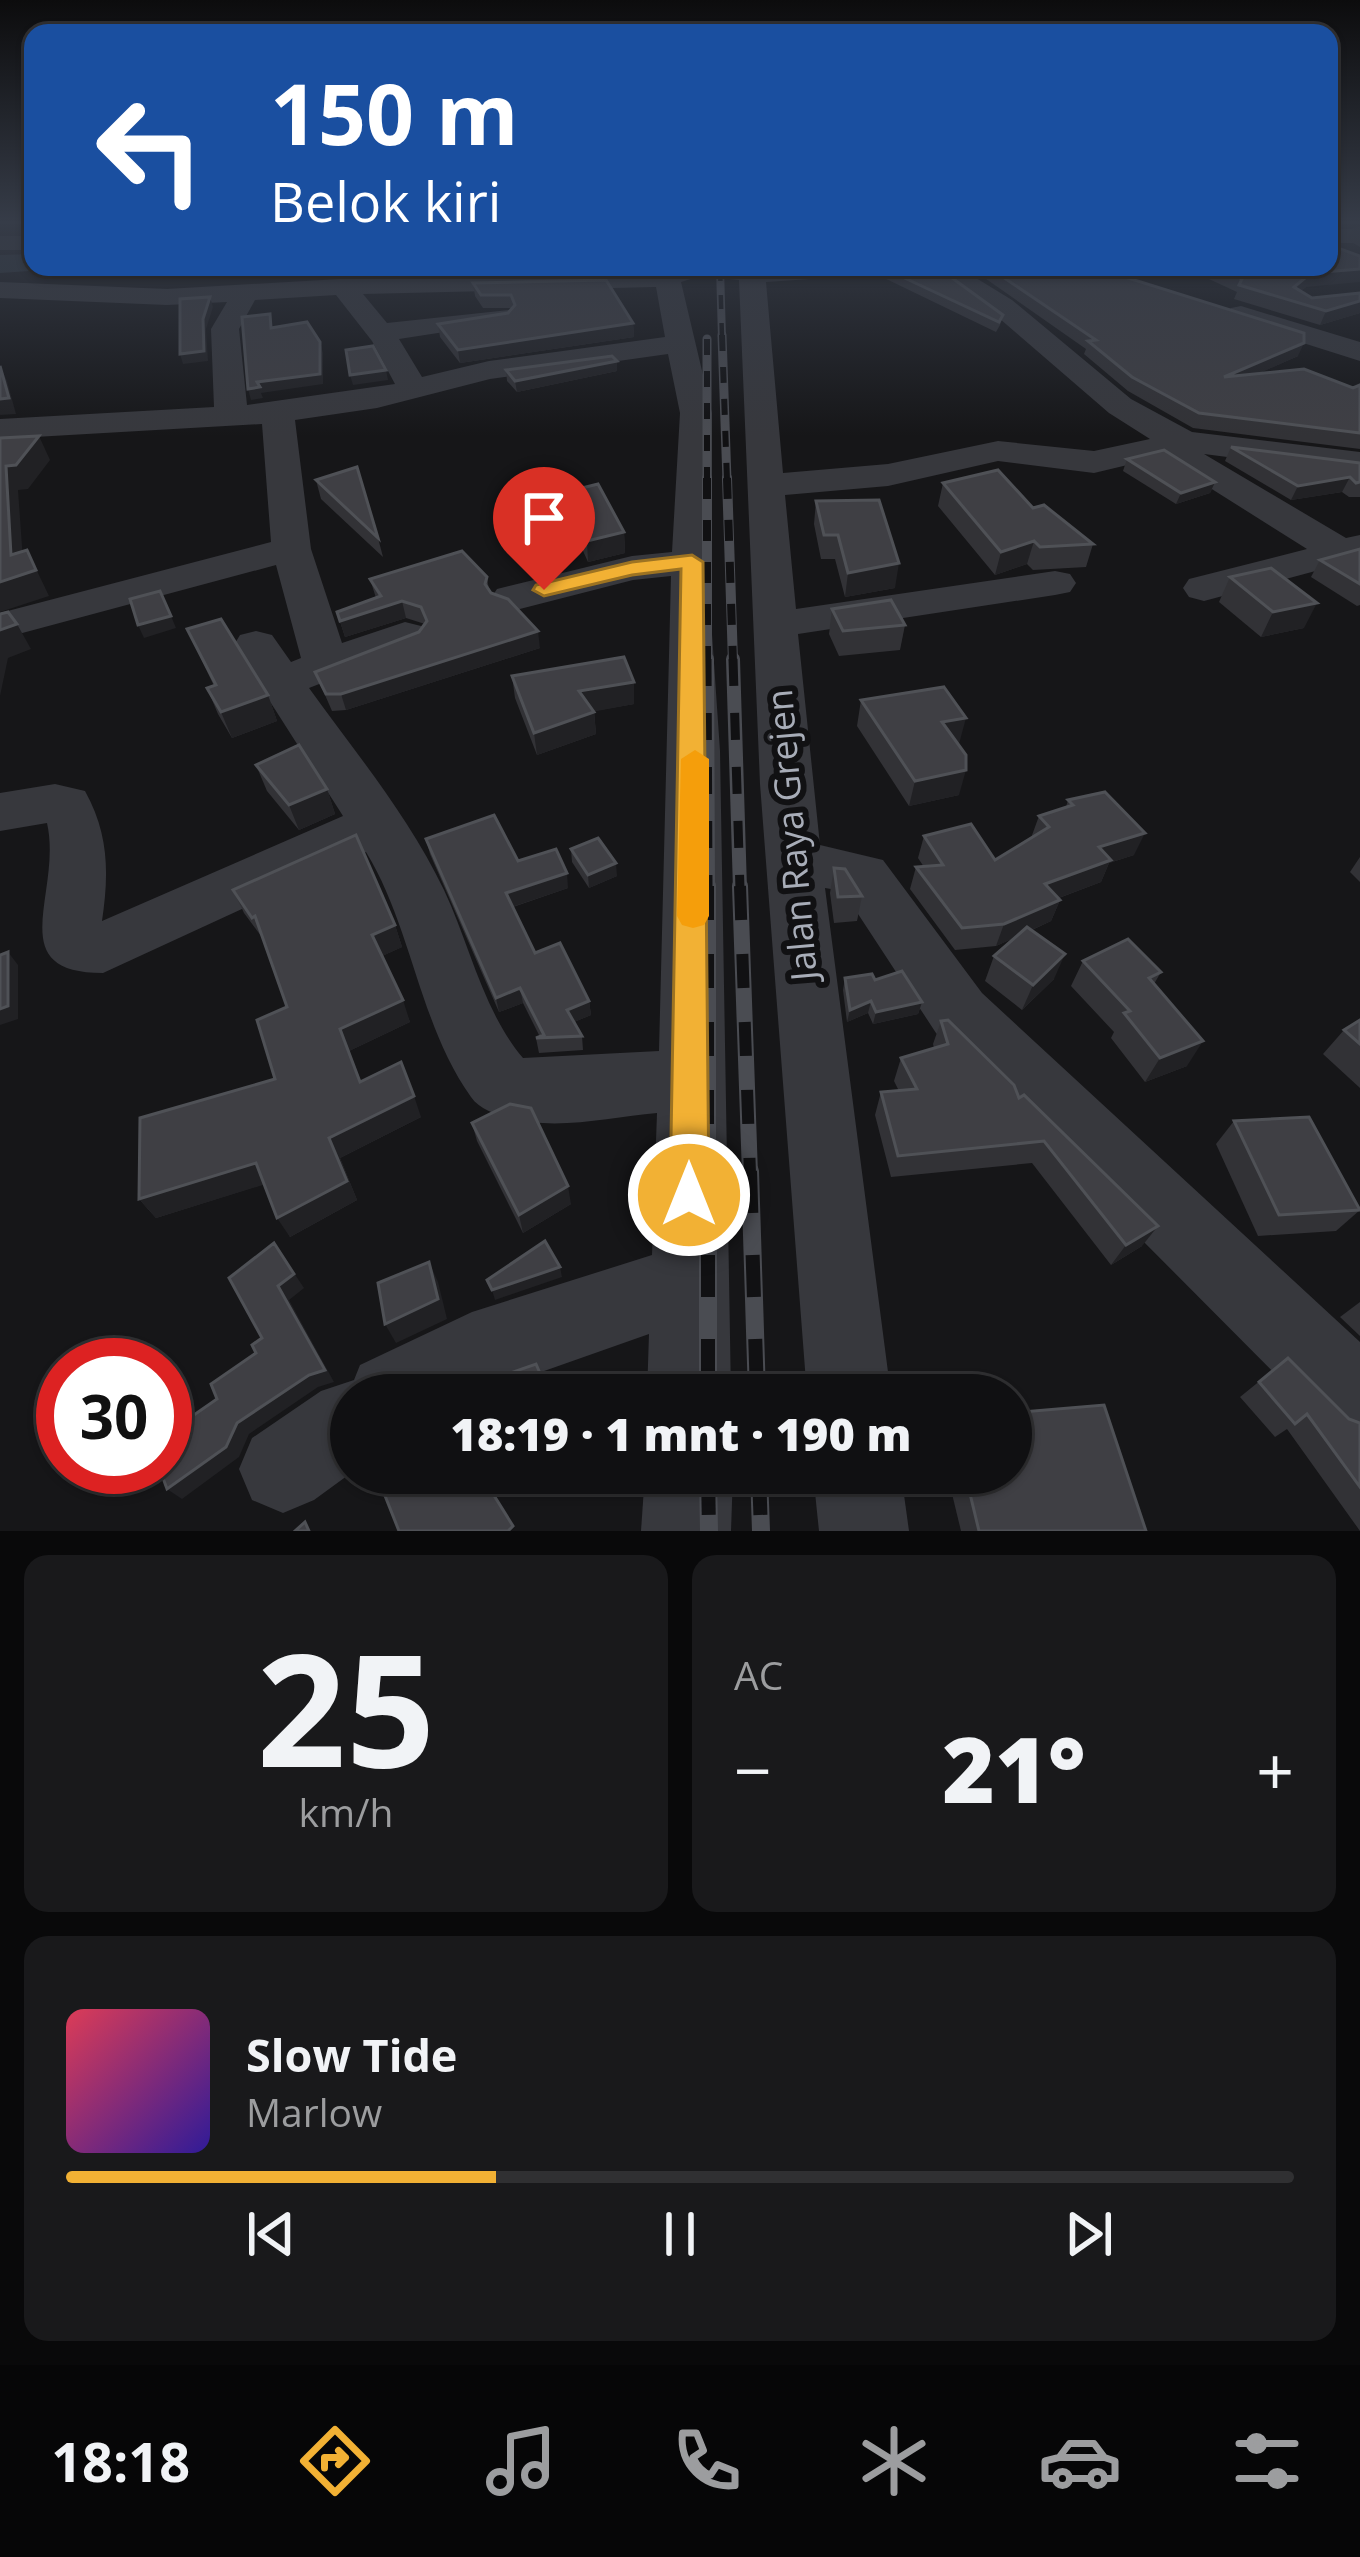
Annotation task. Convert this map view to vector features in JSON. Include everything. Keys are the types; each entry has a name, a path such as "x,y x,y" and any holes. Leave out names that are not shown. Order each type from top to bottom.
{"street":[{"path":"82,293 214,293"},
{"path":"231,415 225,329 245,293"},
{"path":"348,293 380,333 412,386"},
{"path":"670,293 696,413 689,1374"},
{"name":"Jalan Raya Grejen","path":"757,293 773,625 847,1374"},
{"path":"981,293 1016,316 1120,406 1350,549"},
{"path":"1207,303 1360,352"},
{"path":"380,333 499,316"},
{"path":"0,429 278,413 377,398 489,370 679,344"},
{"path":"278,413 291,549 287,664 416,892 462,1013 496,1078 508,1087 536,1092 690,1080"},
{"path":"765,486 888,476 998,451 1094,462 1176,443 1360,463"},
{"path":"0,626 291,549"},
{"path":"1204,588 1350,549"},
{"path":"512,598 632,568 692,562"},
{"path":"773,625 1055,583"},
{"path":"287,664 405,635"},
{"path":"0,812 55,803 67,806 74,818 79,874 69,940 78,948 103,948 376,824"},
{"path":"794,867 848,868 863,875 959,1013 1360,1399"},
{"path":"431,1374 472,1353 689,1282"},
{"path":"284,1469 330,1436"},
{"path":"686,1531 688,1494"},
{"path":"860,1494 864,1531"}],"building":[{"path":"614,293 633,323 458,350 438,324 508,313 515,305 511,295 481,295"},
{"path":"938,293 973,293 1003,315 999,322"},
{"path":"1027,293 1178,293 1304,333 1304,343 1224,377 1304,369 1353,388 1360,385 1360,433 1199,413 1132,377 1088,341 1096,340"},
{"path":"1267,293 1305,293 1312,298 1360,293 1360,301 1326,311"},
{"path":"210,297 203,319 204,351 180,354 180,299"},
{"path":"270,314 271,328 307,322 320,342 320,374 257,382 260,387 248,389 242,317"},
{"path":"373,346 386,370 350,375 346,350"},
{"path":"612,356 617,361 515,381 506,370"},
{"path":"0,366 9,398 0,399"},
{"path":"39,436 16,465 6,466 11,555 27,550 36,570 0,582 0,438"},
{"path":"1231,447 1360,463 1360,482 1350,477 1298,486"},
{"path":"1164,450 1215,482 1181,493 1127,459"},
{"path":"357,467 378,538 316,480"},
{"path":"998,470 1033,508 1044,505 1093,544 1040,547 1034,541 1001,552 943,483"},
{"path":"598,484 624,532 587,541 577,521 589,520 566,492"},
{"path":"879,500 899,563 848,573 838,535 824,535 816,501"},
{"path":"1360,549 1360,584 1320,560"},
{"path":"462,551 487,577 485,584 491,593 508,599 538,631 341,694 326,694 315,672 419,632 427,621 421,607 402,601 340,621 337,612 381,596 370,579"},
{"path":"1271,568 1317,603 1273,612 1230,577"},
{"path":"160,591 171,616 138,625 130,599"},
{"path":"891,600 905,625 843,631 832,609"},
{"path":"8,612 17,624 0,630 0,614"},
{"path":"221,619 268,695 221,712 207,688 216,685 187,629"},
{"path":"624,657 634,682 579,691 594,712 534,733 512,676"},
{"path":"944,687 966,718 942,722 966,755 966,770 915,781 861,700"},
{"path":"299,745 327,789 289,805 256,765"},
{"path":"1105,792 1145,833 1099,847 1111,860 1045,884 1060,900 1004,924 962,928 916,867 943,865 924,836 971,824 995,860 1049,827 1039,816 1073,805 1068,800"},
{"path":"494,815 518,861 556,849 567,873 506,893 535,953 560,943 589,1001 567,1010 582,1036 536,1038 544,1035 520,988 496,998 426,839"},
{"path":"356,835 395,925 372,935 403,1000 340,1029 360,1082 401,1062 414,1096 329,1138 347,1181 277,1218 256,1163 139,1199 140,1118 275,1079 257,1020 287,1007 255,916 233,890"},
{"path":"598,838 616,863 588,875 571,849"},
{"path":"834,868 845,869 862,896 838,897"},
{"path":"1027,927 1065,954 1033,985 994,956"},
{"path":"1128,939 1161,972 1149,978 1203,1041 1160,1058 1124,1013 1130,1011 1083,961"},
{"path":"8,952 8,1006 0,1009 0,955"},
{"path":"902,971 922,1002 876,1012 871,1001 850,1010 845,978 872,974 875,980"},
{"path":"948,1020 1014,1085 1019,1098 1024,1095 1158,1226 1126,1245 1044,1141 898,1156 881,1092 917,1089 901,1058 948,1044 941,1021"},
{"path":"1360,1020 1360,1044 1344,1030"},
{"path":"510,1104 531,1108 568,1186 519,1215 472,1123"},
{"path":"1309,1117 1360,1210 1279,1215 1234,1121"},
{"path":"545,1241 560,1267 492,1290 487,1280"},
{"path":"274,1243 294,1274 278,1286 325,1370 309,1375 237,1423 226,1447 192,1471 192,1416 217,1399 211,1384 256,1353 252,1345 262,1338 229,1278"},
{"path":"429,1262 438,1299 385,1324 378,1283"},
{"path":"1288,1358 1349,1419 1360,1423 1360,1487 1307,1414 1295,1424 1259,1382"},
{"path":"536,1364 540,1374 507,1374"},
{"path":"1104,1405 1146,1531 979,1531 970,1494 1032,1494 1032,1411"},
{"path":"384,1494 493,1494 513,1526 508,1531 399,1531"}],"railway":[{"path":"721,293 722,338"},
{"path":"722,335 727,481"},
{"path":"707,339 707,659"},
{"path":"727,478 733,662"},
{"path":"707,659 708,889"},
{"path":"733,659 740,889"},
{"path":"740,886 750,1174"},
{"path":"708,889 708,1374"},
{"path":"750,1171 756,1374"},
{"path":"708,1494 709,1531"},
{"path":"760,1494 761,1531"}],"slow traffic":[{"path":"693,916 695,759"}],"route":[{"path":"544,590 632,568 692,562 695,751 689,1195"}]}
